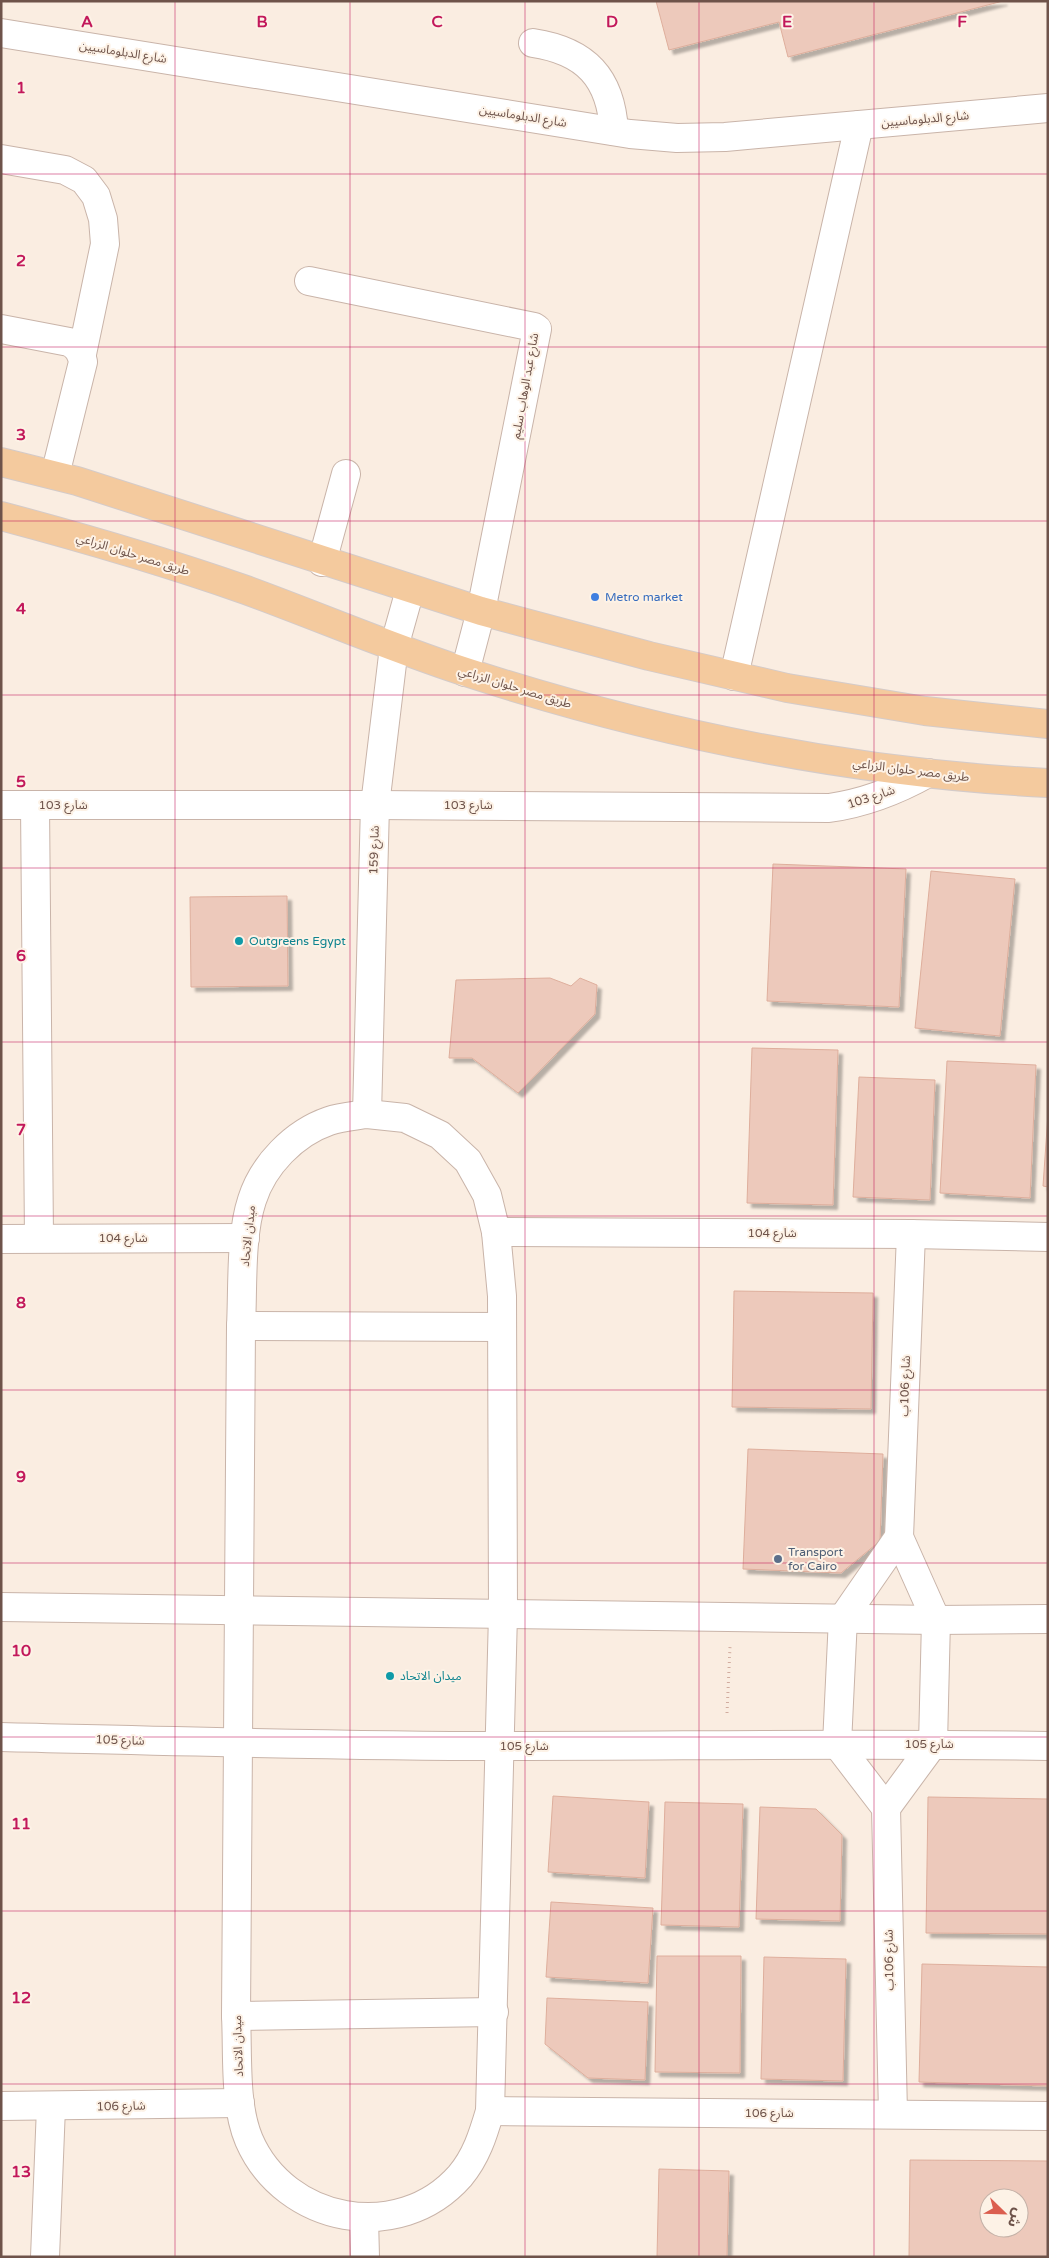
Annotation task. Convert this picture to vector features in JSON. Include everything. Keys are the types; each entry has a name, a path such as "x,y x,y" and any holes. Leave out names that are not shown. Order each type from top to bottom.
{"main road":[{"path":"1,462 54,475 322,562 481,611 734,676 787,688 925,711 1048,724"},
{"name":"طريق مصر حلوان الزراعي","path":"1,516 154,560 246,590 465,672 579,706 694,734 810,756 928,773 1048,783"}],"street":[{"name":"شارع الدبلوماسيين","path":"1,33 614,131 677,138 725,137 1048,108"},
{"path":"533,43 555,46 576,55 593,69 605,88 613,109 614,131"},
{"path":"734,676 858,126"},
{"path":"1,159 65,170 84,180 96,196 103,219 105,244 82,354"},
{"name":"شارع عبد الوهاب سليم","path":"309,281 537,329 481,611 465,672"},
{"path":"1,329 69,342 77,347 82,354 84,362 54,475"},
{"path":"322,562 346,474"},
{"name":"شارع 159","path":"366,1114 375,804 394,647 410,590"},
{"name":"شارع 103","path":"1,805 375,804 829,808 870,800 928,773"},
{"path":"35,805 39,1238"},
{"name":"ميدان الاتحاد","path":"366,1114 405,1118 440,1135 468,1161 487,1195 496,1232 500,1265 502,1327 503,1614 490,2111 480,2146 460,2176 433,2199 400,2214 364,2218 328,2212 295,2196 267,2171 249,2139 240,2103 236,2016 241,1326 245,1238 252,1200 268,1166 295,1138 329,1121 366,1114"},
{"name":"شارع 104","path":"496,1232 911,1234 1048,1237"},
{"name":"شارع 106ب","path":"911,1234 899,1537 936,1620"},
{"name":"شارع 104","path":"1,1238 245,1238"},
{"path":"241,1326 502,1327"},
{"path":"899,1537 843,1618 837,1744 886,1808 933,1744 936,1620"},
{"path":"1,1607 936,1620 1048,1619"},
{"name":"شارع 105","path":"1,1737 238,1743 501,1746 726,1744 1048,1746"},
{"name":"شارع 106ب","path":"886,1808 893,2113"},
{"path":"236,2016 494,2012"},
{"name":"شارع 106","path":"1,2106 51,2107 240,2103"},
{"path":"45,2257 51,2107"},
{"name":"شارع 106","path":"490,2111 893,2113 1048,2116"},
{"path":"364,2218 365,2257"}],"path":[{"path":"726,1744 732,1617"}],"building":[{"path":"656,1 1003,1 788,57 779,22 669,50"},
{"path":"773,864 906,869 899,1007 767,1001"},
{"path":"931,871 1015,879 1000,1036 915,1028"},
{"name":"Outgreens Egypt","path":"287,896 288,986 191,987 190,897"},
{"path":"550,978 571,986 580,978 597,985 595,1014 518,1093 472,1058 449,1058 456,980"},
{"path":"752,1048 838,1050 833,1205 747,1203"},
{"path":"947,1061 1036,1065 1030,1198 940,1193"},
{"path":"859,1077 935,1080 930,1200 853,1197"},
{"path":"1048,1114 1048,1187 1043,1186"},
{"path":"734,1291 873,1293 871,1409 732,1407"},
{"path":"748,1449 883,1454 880,1541 841,1573 743,1569"},
{"path":"553,1796 649,1802 645,1878 548,1872"},
{"path":"928,1797 1048,1799 1048,1934 926,1933"},
{"path":"665,1802 743,1804 739,1927 661,1925"},
{"path":"760,1807 816,1809 842,1835 840,1921 756,1919"},
{"path":"551,1902 653,1908 648,1983 546,1977"},
{"path":"657,1956 741,1956 740,2073 655,2072"},
{"path":"764,1957 846,1959 843,2081 761,2079"},
{"path":"922,1964 1048,1967 1048,2086 919,2082"},
{"path":"547,1998 648,2002 645,2080 588,2078 545,2044"},
{"path":"910,2160 1048,2161 1048,2257 909,2257"},
{"path":"659,2169 729,2171 727,2257 657,2257"}],"place":[{"name":"Metro market","path":"595,597"},
{"name":"Outgreens Egypt","path":"239,941"},
{"name":"Transport for Cairo","path":"778,1559"},
{"name":"ميدان الاتحاد","path":"390,1676"}]}
